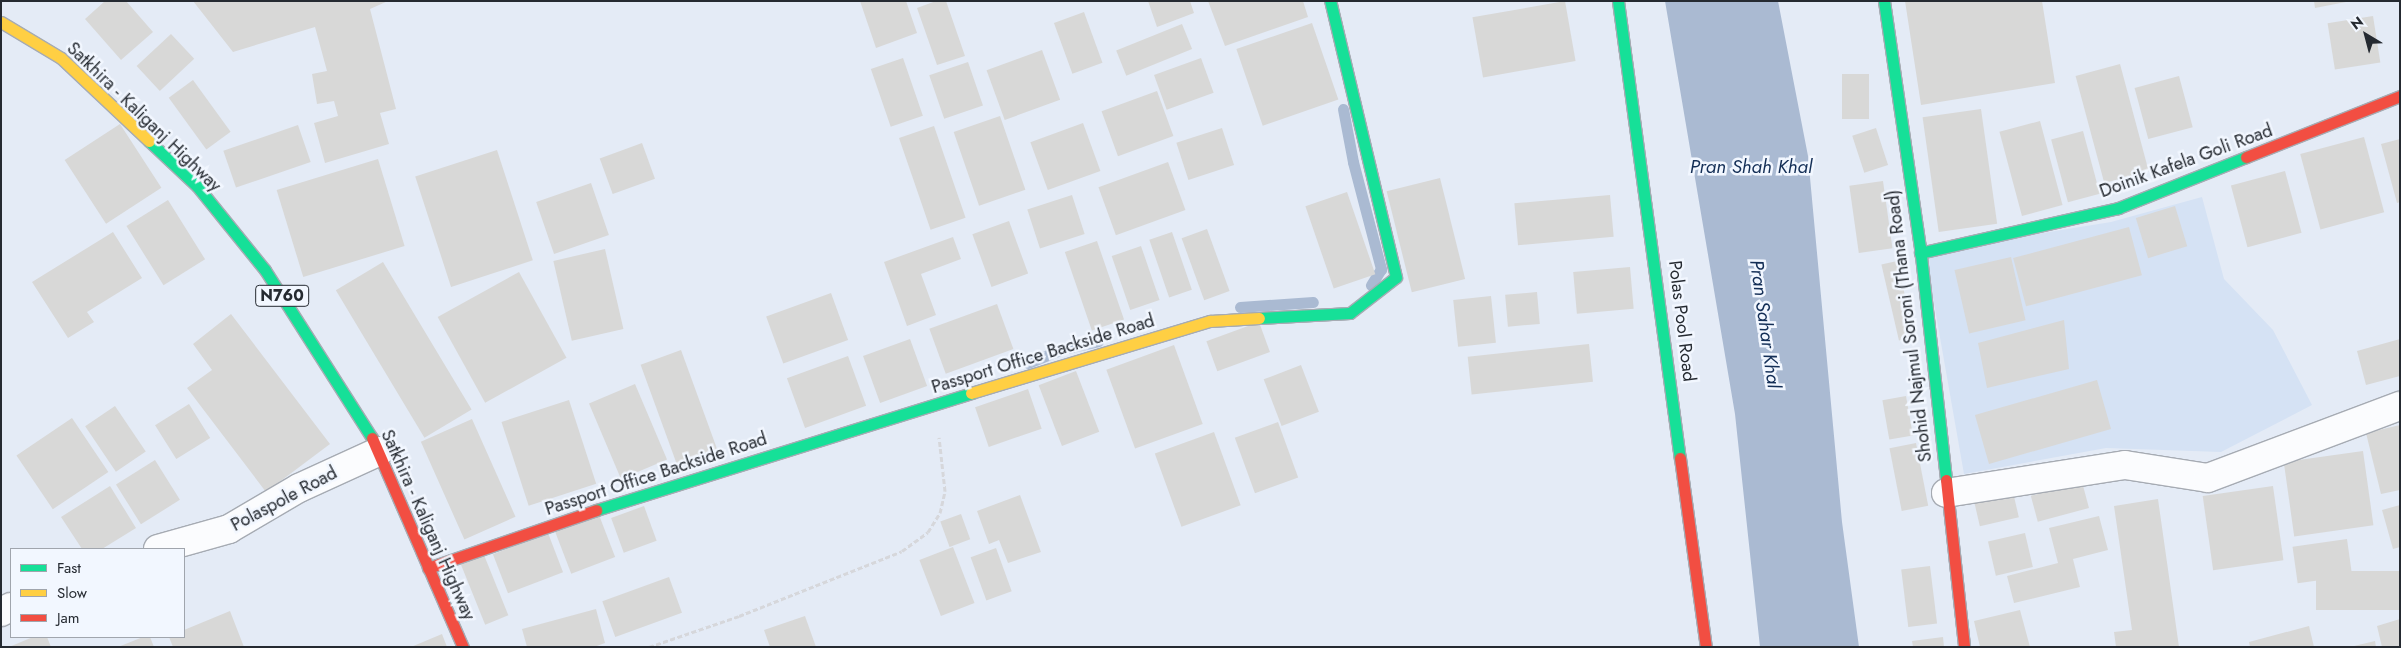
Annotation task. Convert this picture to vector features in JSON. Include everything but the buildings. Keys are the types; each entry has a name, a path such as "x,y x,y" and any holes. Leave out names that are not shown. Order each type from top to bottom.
{"main road":[{"name":"Passport Office Backside Road","path":"428,568 662,487 1210,321 1350,313 1396,277 1330,1"},
{"name":"Polas Pool Road","path":"1618,1 1706,647"},
{"name":"Shohid Najmul Soroni (Thana Road)","path":"1884,1 1920,253 1964,647"},
{"name":"Satkhira - Kaliganj Highway","path":"1,22 61,58 196,186 265,270 380,451 463,647"},
{"name":"Doinik Kafela Goli Road","path":"1920,253 2118,208 2400,96"}],"street":[{"path":"1946,493 2125,465 2208,478 2400,406"},
{"name":"Polaspole Road","path":"162,548 229,529 300,488 380,451"}],"path":[{"path":"649,647 740,616 902,551 928,532 940,513 945,491 933,406"}],"shaded area":[{"path":"2202,197 2224,279 2273,330 2312,405 2221,452 2106,448 1964,474 1925,252 2111,222"}],"water":[{"name":"Pran Shah Khal","path":"1665,1 1778,1 1808,156 1842,522 1859,647 1760,647 1735,414"}],"waterway":[{"path":"1343,109 1353,162 1381,269 1371,285"},
{"path":"1240,307 1313,302"},
{"path":"1028,363 1060,350 1098,341"}],"traffic: fast":[{"path":"1259,318 1350,313 1396,277 1330,1"},
{"path":"1618,1 1680,458"},
{"path":"1884,1 1920,247 1946,480"},
{"path":"149,141 197,186 265,270 372,438"},
{"path":"1920,253 2118,208 2246,157"},
{"path":"596,510 971,393"}],"traffic: slow":[{"path":"1,22 61,58 149,141"},
{"path":"971,393 1210,321 1259,318"}],"traffic: jam":[{"path":"2246,157 2400,96"},
{"path":"372,438 463,647"},
{"path":"1680,458 1706,647"},
{"path":"1946,480 1964,647"},
{"path":"428,568 596,510"}],"water label":[{"name":"Pran Sahar Khal","path":"1765,324"}]}
